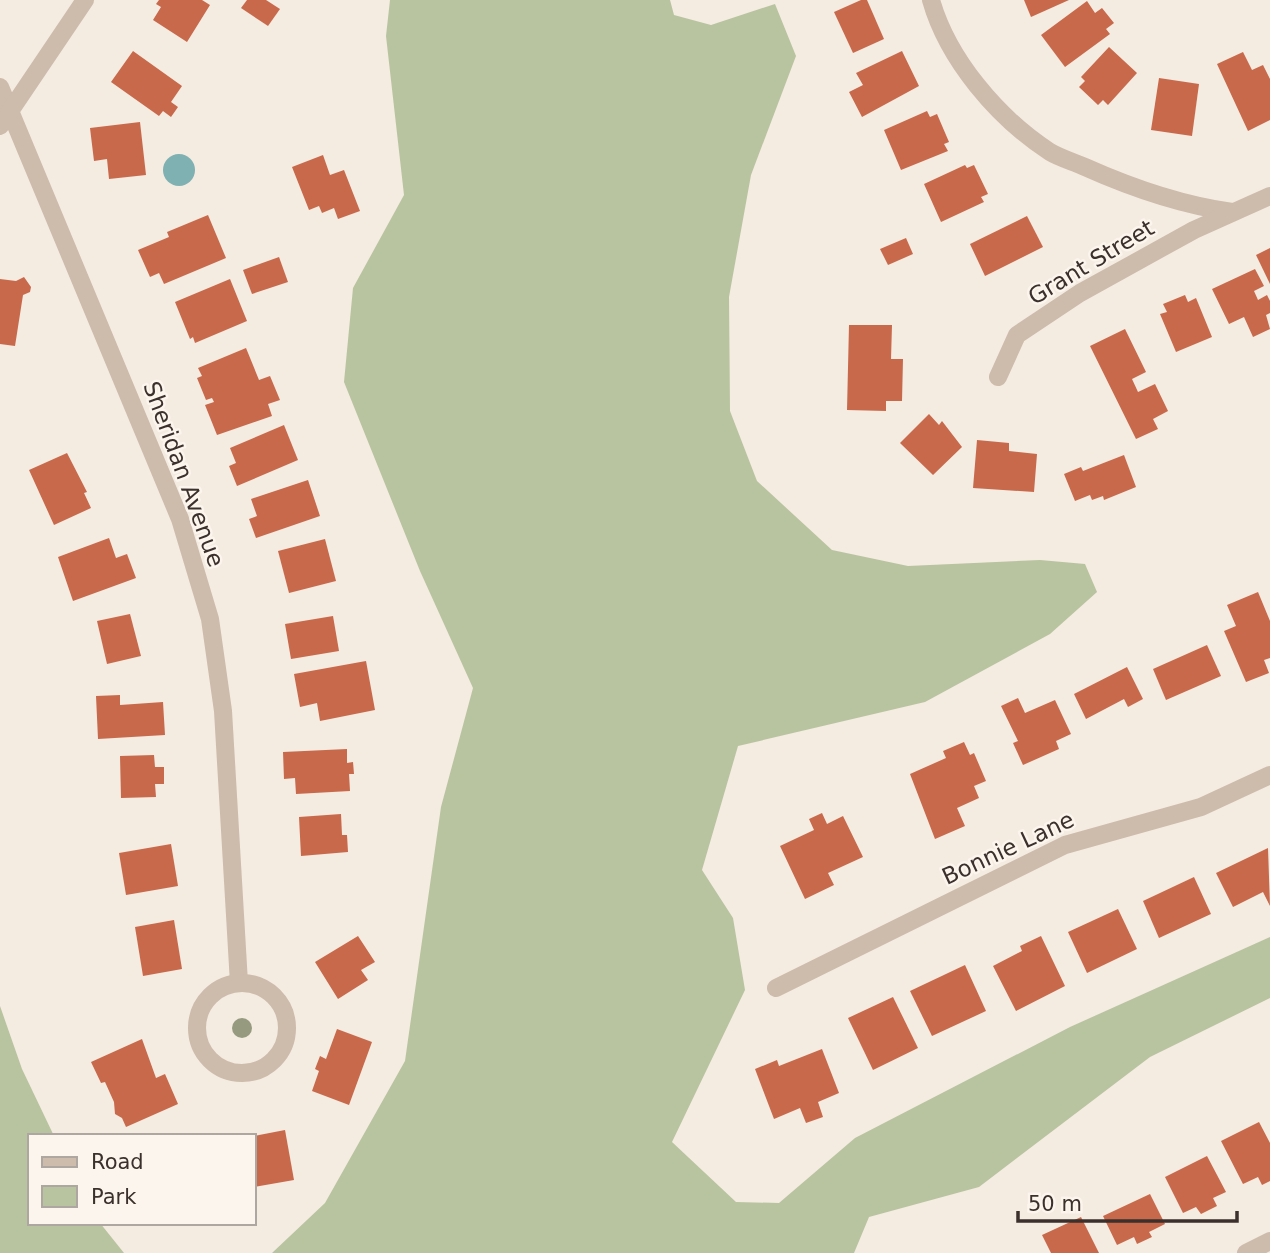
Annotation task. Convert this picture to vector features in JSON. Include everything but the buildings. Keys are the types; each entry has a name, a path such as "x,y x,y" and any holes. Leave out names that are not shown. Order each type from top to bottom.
{"street":[{"path":"5,119 85,0"},
{"name":"Grant Street","path":"930,0 952,53 997,108 1051,152 1127,186 1204,208 1232,212"},
{"name":"Sheridan Avenue","path":"0,87 5,119 176,509 210,620 224,722 239,983"},
{"name":"Grant Street","path":"998,377 1017,335 1080,293 1232,212 1270,196"},
{"name":"Bonnie Lane","path":"776,988 1066,845 1201,807 1270,775"},
{"path":"239,983 263,988 283,1008 287,1022 284,1044 272,1063 243,1073 229,1072 208,1058 197,1032 203,1005 219,990 239,983"},
{"path":"1246,1253 1270,1241"}],"green space":[{"path":"390,0 670,0 674,15 711,25 775,4 796,56 751,175 729,297 730,411 757,481 832,550 908,566 1040,560 1085,564 1097,592 1050,634 925,702 738,746 702,870 733,918 745,990 672,1142 736,1202 779,1203 855,1138 1070,1027 1270,937 1270,998 1150,1057 979,1187 869,1217 854,1253 272,1253 325,1203 405,1061 441,807 473,688 420,571 344,382 353,288 404,195 386,36"},
{"path":"0,1006 22,1069 53,1134 28,1134 28,1225 102,1225 124,1253 0,1253"}],"water":[{"path":"179,154 190,159 195,170 190,181 179,186 168,181 163,170 168,159"}]}
